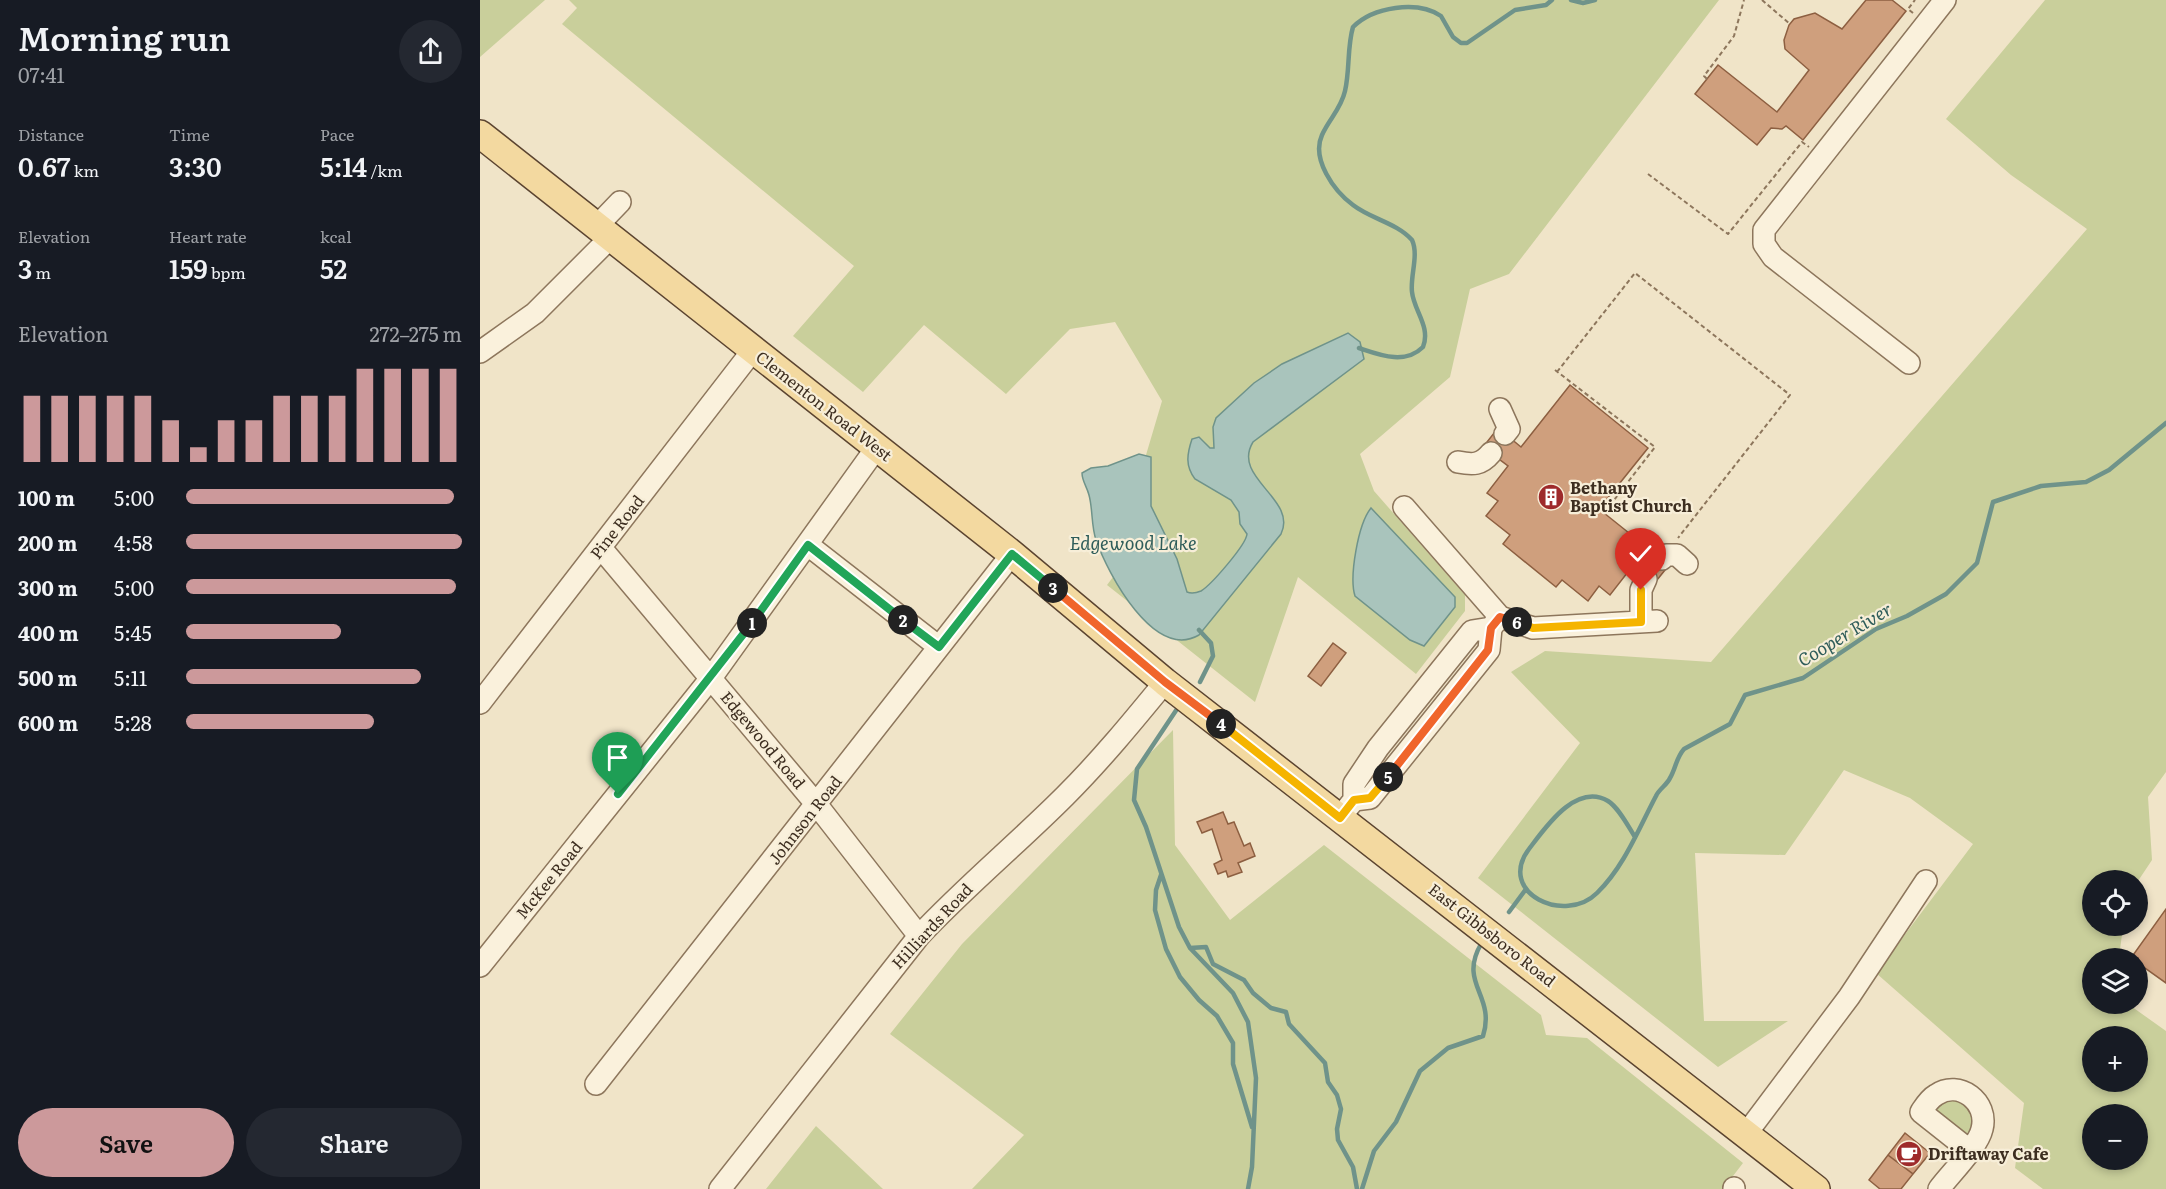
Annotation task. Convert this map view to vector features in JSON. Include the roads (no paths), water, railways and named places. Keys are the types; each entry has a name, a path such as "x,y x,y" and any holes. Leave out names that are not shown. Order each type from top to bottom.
{"main road":[{"name":"Clementon Road West","path":"480,134 1012,554 1165,682"},
{"name":"East Gibbsboro Road","path":"1165,682 1347,809 1816,1189"}],"street":[{"path":"1909,363 1773,257 1764,244 1764,230 1945,0"},
{"path":"480,352 535,313 603,232 620,202"},
{"name":"Pine Road","path":"480,703 753,350"},
{"path":"1500,409 1509,429 1505,434"},
{"name":"McKee Road","path":"480,966 711,678 877,447"},
{"path":"1458,462 1472,465 1483,462 1491,453"},
{"path":"1404,507 1495,623"},
{"path":"808,545 939,647"},
{"name":"Edgewood Road","path":"601,548 817,805 919,936"},
{"name":"Johnson Road","path":"596,1084 1012,554"},
{"path":"1662,559 1666,555 1677,555 1686,564"},
{"path":"1347,809 1354,784 1378,748 1472,632 1495,623 1533,628 1649,621 1641,590 1646,579"},
{"path":"1347,809 1370,798 1399,765 1488,650 1495,623"},
{"name":"Hilliards Road","path":"720,1189 737,1181 919,936 949,904 1064,796 1106,753 1165,682"},
{"path":"1422,692 1442,710"},
{"path":"1378,748 1399,765"},
{"path":"1746,1134 1849,997 1926,880"},
{"path":"1939,1189 1969,1150"}],"water":[{"name":"Edgewood Lake","path":"1348,333 1360,342 1364,359 1253,442 1249,455 1250,467 1281,510 1284,521 1281,534 1199,635 1182,640 1166,636 1150,625 1135,610 1111,573 1096,540 1090,501 1082,473 1091,468 1108,466 1139,454 1151,457 1151,506 1177,559 1187,592 1201,591 1241,547 1247,534 1240,524 1239,512 1231,500 1195,479 1192,474 1188,460 1192,439 1199,437 1210,448 1214,448 1213,427 1216,418 1254,383 1282,364"},
{"path":"1371,508 1455,597 1455,607 1424,646 1410,640 1355,596 1353,576 1356,551 1362,526"}],"waterway":[{"path":"1359,348 1392,357 1408,356 1423,347 1425,333 1412,292 1415,259 1412,240 1399,229 1360,210 1346,199 1332,183 1322,164 1319,144 1345,91 1353,27 1362,20 1383,11 1408,7 1420,8 1441,16 1453,37 1461,43 1467,43 1515,10 1546,5 1552,0"},
{"path":"1571,0 1583,3 1595,0"},
{"name":"Cooper River","path":"1635,837 1616,808 1608,801 1596,797 1573,802 1562,810 1529,849 1521,865 1521,879 1528,891 1539,900 1553,905 1568,906 1584,902 1597,893 1607,883 1623,859 1637,834 1657,794 1669,780 1681,752 1730,724 1745,695 1803,678 1876,629 1907,616 1946,594 1977,563 1993,502 2041,486 2086,482 2109,470 2166,423"},
{"path":"1199,630 1211,643 1213,656 1200,682"},
{"path":"1177,709 1137,769 1134,800 1146,827 1179,927 1190,948 1233,993 1248,1022 1256,1078 1252,1167 1248,1189"},
{"path":"1161,875 1156,890 1155,910 1166,949 1180,977 1199,1000 1217,1016 1233,1043 1233,1064 1252,1127"},
{"name":"Cooper River","path":"1509,912 1526,889"},
{"name":"Cooper River","path":"1362,1189 1374,1151 1396,1122 1420,1071 1448,1048 1483,1036 1486,1022 1485,1010 1473,969 1481,944"},
{"path":"1190,948 1206,947 1213,964 1244,980 1253,993 1271,1008 1286,1012 1289,1024 1325,1063 1328,1082 1337,1095 1341,1109 1337,1129 1338,1140 1353,1167 1357,1189"}],"place":[{"name":"Bethany Baptist Church","path":"1551,497"},
{"name":"Driftaway Cafe","path":"1909,1154"}]}
